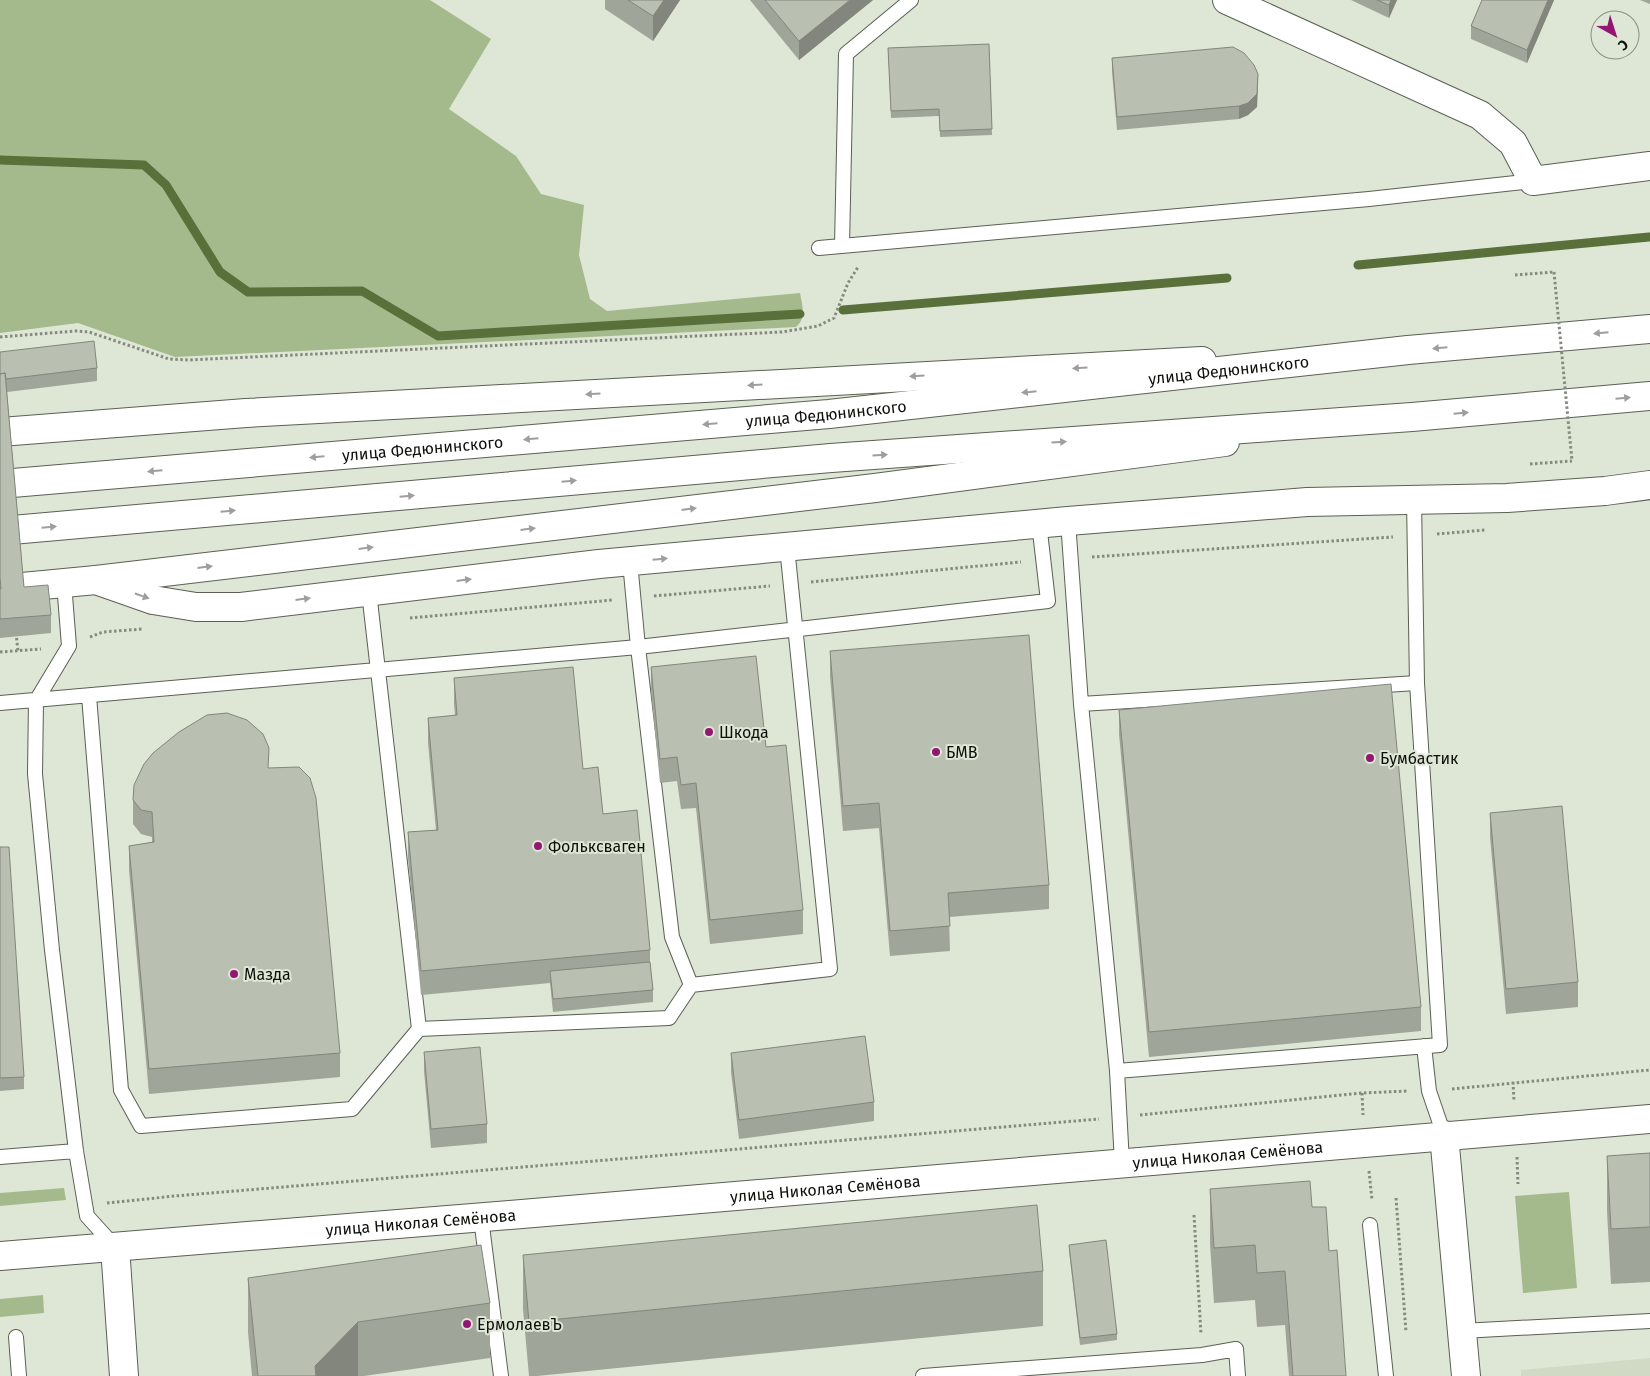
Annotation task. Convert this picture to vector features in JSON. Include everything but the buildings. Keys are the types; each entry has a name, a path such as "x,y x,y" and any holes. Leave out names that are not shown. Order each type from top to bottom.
{"main road":[{"path":"1226,0 1480,115 1513,143 1533,181 1650,166"},
{"name":"улица Федюнинского","path":"0,484 829,414 1408,350 1650,329"},
{"path":"0,432 256,412 1408,350"},
{"path":"0,531 831,458 1412,417 1650,396"},
{"path":"0,589 64,584 875,488 1412,417"},
{"path":"96,580 153,600 196,607 241,607 630,562 1039,523 1307,502 1507,498 1650,485"},
{"name":"улица Николая Семёнова","path":"0,1256 481,1218 1650,1118"},
{"path":"1444,1136 1466,1376"},
{"path":"115,1247 124,1376"}],"lane":[{"path":"842,246 846,54 911,0"},
{"path":"819,248 1369,199 1533,181"},
{"path":"1117,1071 1440,1045 1417,684 1414,500"},
{"path":"1068,521 1081,704 1117,1071 1122,1163"},
{"path":"0,703 638,647 1048,601 1039,523"},
{"path":"419,1029 669,1018 691,985 830,969 787,547"},
{"path":"630,562 638,647 672,937 691,985"},
{"path":"64,584 69,646 36,701 35,774 52,950 76,1152 87,1216 115,1247"},
{"path":"89,696 121,1090 141,1126 352,1109 419,1029 369,592"},
{"path":"1081,704 1417,684"},
{"path":"1424,1046 1429,1091 1444,1136"},
{"path":"0,1157 76,1152"},
{"path":"481,1218 501,1376"},
{"path":"1370,1225 1386,1376"},
{"path":"1462,1331 1650,1322"},
{"path":"16,1337 19,1376"},
{"path":"923,1376 1030,1371 1202,1355 1236,1349 1238,1376"}],"path":[{"path":"0,337 76,331 89,332 169,359 188,360 782,332 818,326 834,318 848,283 857,267 866,263"},
{"path":"1515,275 1554,272 1572,461 1530,464"},
{"path":"1072,558 1415,536 1492,529"},
{"path":"373,622 1043,560"},
{"path":"15,627 18,651"},
{"path":"0,652 69,646 103,632 151,628"},
{"path":"86,1206 185,1195 1120,1117 1362,1093 1429,1091 1650,1070"},
{"path":"1396,1198 1406,1336"},
{"path":"1194,1215 1202,1355"}],"shaded area":[{"path":"1650,1358 1650,1376 1521,1376 1521,1370"}],"green space":[{"path":"0,0 430,0 491,39 449,109 516,156 541,194 584,205 579,255 590,299 607,311 800,293 803,311 802,320 796,327 175,357 78,323 0,333"},
{"path":"64,1188 66,1200 0,1206 0,1193"},
{"path":"1569,1192 1577,1288 1523,1293 1515,1196"},
{"path":"43,1295 44,1313 0,1317 0,1299"}],"waterway":[{"path":"0,160 144,165 166,185 220,272 248,292 362,291 438,336 800,314"},
{"path":"1358,265 1649,237"},
{"path":"843,310 1227,278"}],"place":[{"name":"Шкода","path":"709,732"},
{"name":"БМВ","path":"936,752"},
{"name":"Бумбастик","path":"1370,758"},
{"name":"Фольксваген","path":"538,846"},
{"name":"Мазда","path":"234,974"},
{"name":"ЕрмолаевЪ","path":"467,1324"}]}
